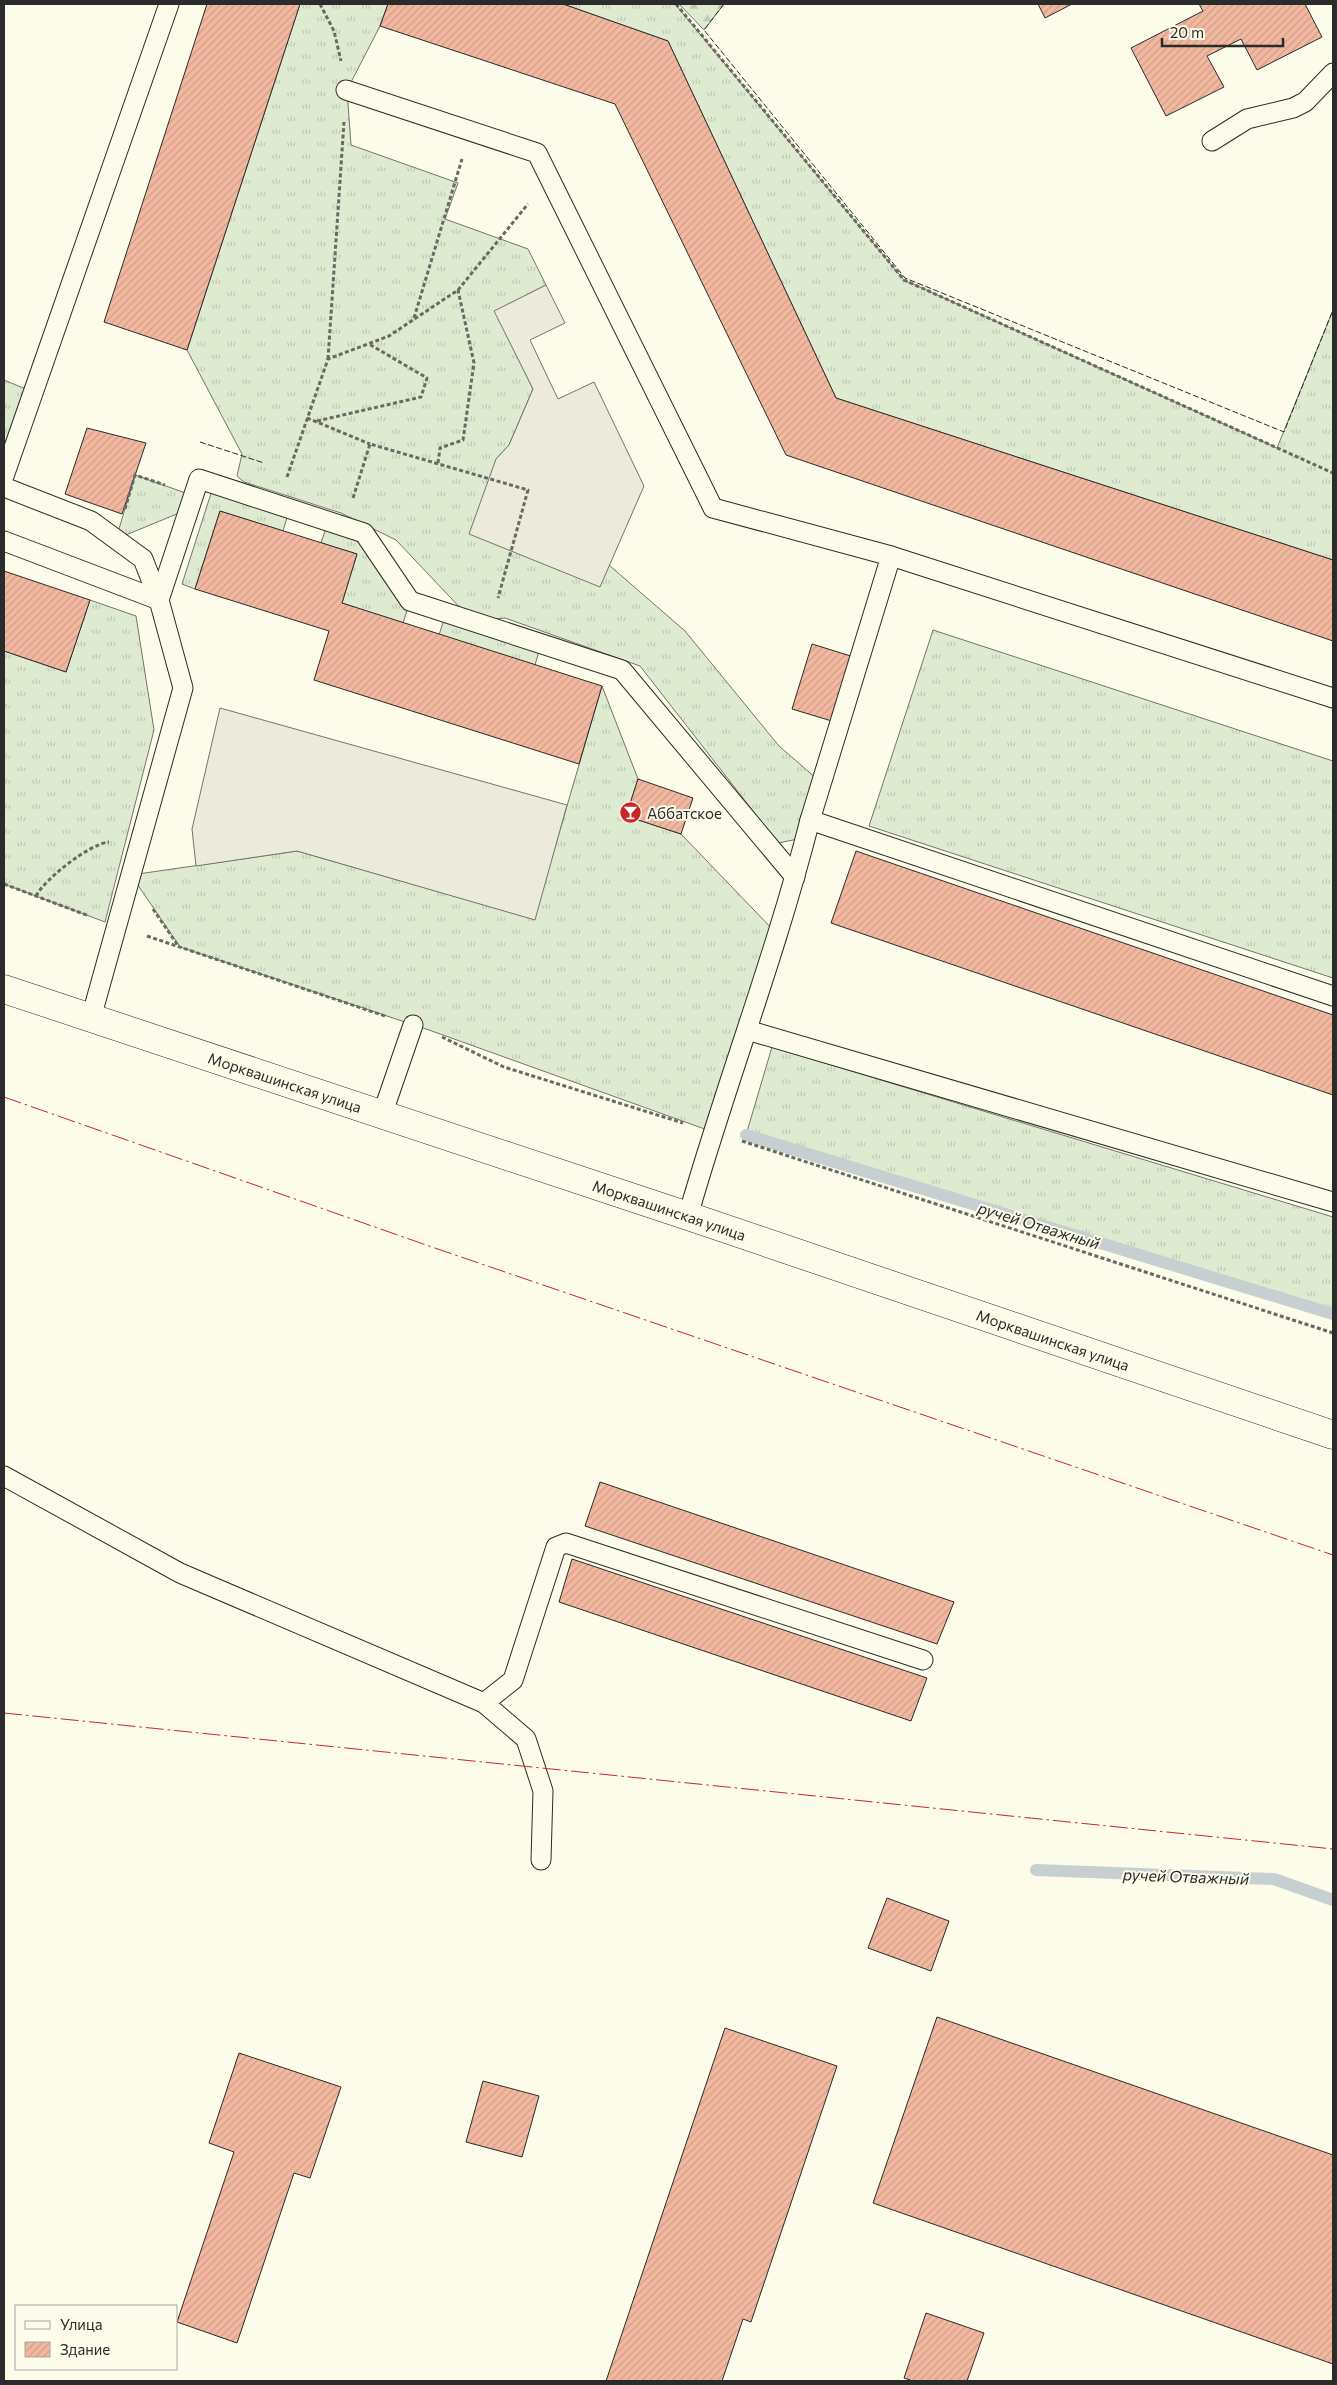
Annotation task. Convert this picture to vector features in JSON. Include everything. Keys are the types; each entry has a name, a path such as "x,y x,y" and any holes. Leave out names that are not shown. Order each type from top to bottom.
{"street":[{"name":"Морквашинская улица","path":"4,989 688,1216 1333,1435"}],"lane":[{"path":"4,476 169,4"},
{"path":"1212,141 1247,119 1293,108 1306,102 1333,73"},
{"path":"346,90 537,153 713,508 891,556 1333,698"},
{"path":"159,600 200,479 364,533 410,601 622,670 795,878"},
{"path":"4,488 91,521 143,559 159,600 183,688 90,1018"},
{"path":"4,542 159,600"},
{"path":"688,1216 713,1132 795,878 810,820 891,556"},
{"path":"810,820 1333,996"},
{"path":"382,1115 413,1025"},
{"path":"747,1030 1333,1202"},
{"path":"4,1476 180,1573 484,1704 526,1739 543,1792 541,1860"},
{"path":"484,1704 513,1680 556,1548 566,1543 923,1660"}],"path":[{"path":"277,504 328,359 346,90 334,31 320,4"},
{"path":"676,4 904,280 1333,473"},
{"path":"414,319 470,131"},
{"path":"328,359 389,336 458,290 549,178"},
{"path":"438,464 440,448 463,440 474,363 458,290"},
{"path":"317,421 421,397 427,378 369,344"},
{"path":"307,418 370,444 528,490 490,627"},
{"path":"354,494 370,444"},
{"path":"116,539 135,475 194,496"},
{"path":"36,896 40,889 74,859 104,842 142,837"},
{"path":"4,884 116,926 429,1030 504,1066 1333,1333"}],"green space":[{"path":"300,4 388,4 380,26 347,90 351,145 458,183 445,219 528,249 546,285 495,311 533,389 509,445 496,459 599,587 609,565 685,631 779,746 817,779 803,838 778,843 640,666 505,618 485,620 466,614 396,540 341,513 244,482 237,476 242,454 187,350"},
{"path":"563,4 675,4 904,280 1277,448 1333,310 1333,560 836,398 668,41"},
{"path":"679,4 724,4 704,30"},
{"path":"4,380 33,392 4,476"},
{"path":"135,475 194,496 189,509 116,539"},
{"path":"214,484 290,508 283,531 220,511 195,589 182,584"},
{"path":"328,522 364,533 410,601 403,623 342,603 357,554 321,543"},
{"path":"90,600 136,616 154,730 105,922 4,884 4,651 66,672"},
{"path":"446,613 541,644 535,665 439,635"},
{"path":"933,630 1333,761 1333,978 869,826"},
{"path":"602,686 638,779 626,816 681,834 777,934 713,1132 429,1030 180,947 131,875 297,851 534,919"},
{"path":"772,1047 1333,1217 1333,1313 746,1135"}],"shaded area":[{"path":"546,285 565,323 530,340 558,399 594,382 644,486 600,587 469,534 496,459 509,445 533,389 494,311"},
{"path":"220,708 567,805 535,920 297,851 196,866 192,829"}],"building":[{"path":"207,4 300,4 187,350 104,322"},
{"path":"388,4 563,4 668,41 836,398 1333,560 1333,641 786,455 615,104 380,26"},
{"path":"1038,4 1072,4 1045,18"},
{"path":"1199,4 1305,4 1322,37 1257,70 1241,39 1207,56 1224,87 1166,116 1131,48 1203,11"},
{"path":"87,428 146,443 122,514 65,494"},
{"path":"220,511 357,554 342,603 602,686 579,764 314,680 329,631 195,589"},
{"path":"4,571 90,600 66,672 4,651"},
{"path":"812,644 854,657 835,722 792,709"},
{"path":"638,779 693,798 681,834 626,816"},
{"path":"856,851 1333,1015 1333,1095 831,923"},
{"path":"600,1482 954,1602 937,1644 585,1526"},
{"path":"572,1559 927,1678 911,1721 559,1602"},
{"path":"887,1898 949,1921 931,1971 868,1948"},
{"path":"937,2017 1333,2155 1333,2364 873,2203"},
{"path":"725,2028 837,2066 751,2322 743,2319 722,2381 606,2381"},
{"path":"239,2053 341,2087 310,2178 294,2173 237,2343 178,2322 234,2152 209,2143"},
{"path":"483,2081 539,2096 522,2157 466,2142"},
{"path":"926,2313 984,2333 967,2381 913,2381 904,2378"}],"waterway":[{"name":"ручей Отважный","path":"746,1135 1333,1314"},
{"name":"ручей Отважный","path":"1036,1870 1274,1879 1333,1900"}],"fence":[{"path":"724,4 704,30 905,278 1284,432 1333,310"},
{"path":"200,442 264,463"}],"power":[{"path":"4,1097 429,1246 1333,1555"},
{"path":"4,1713 1333,1849"}],"place":[{"name":"Аббатское","path":"631,813"}]}
